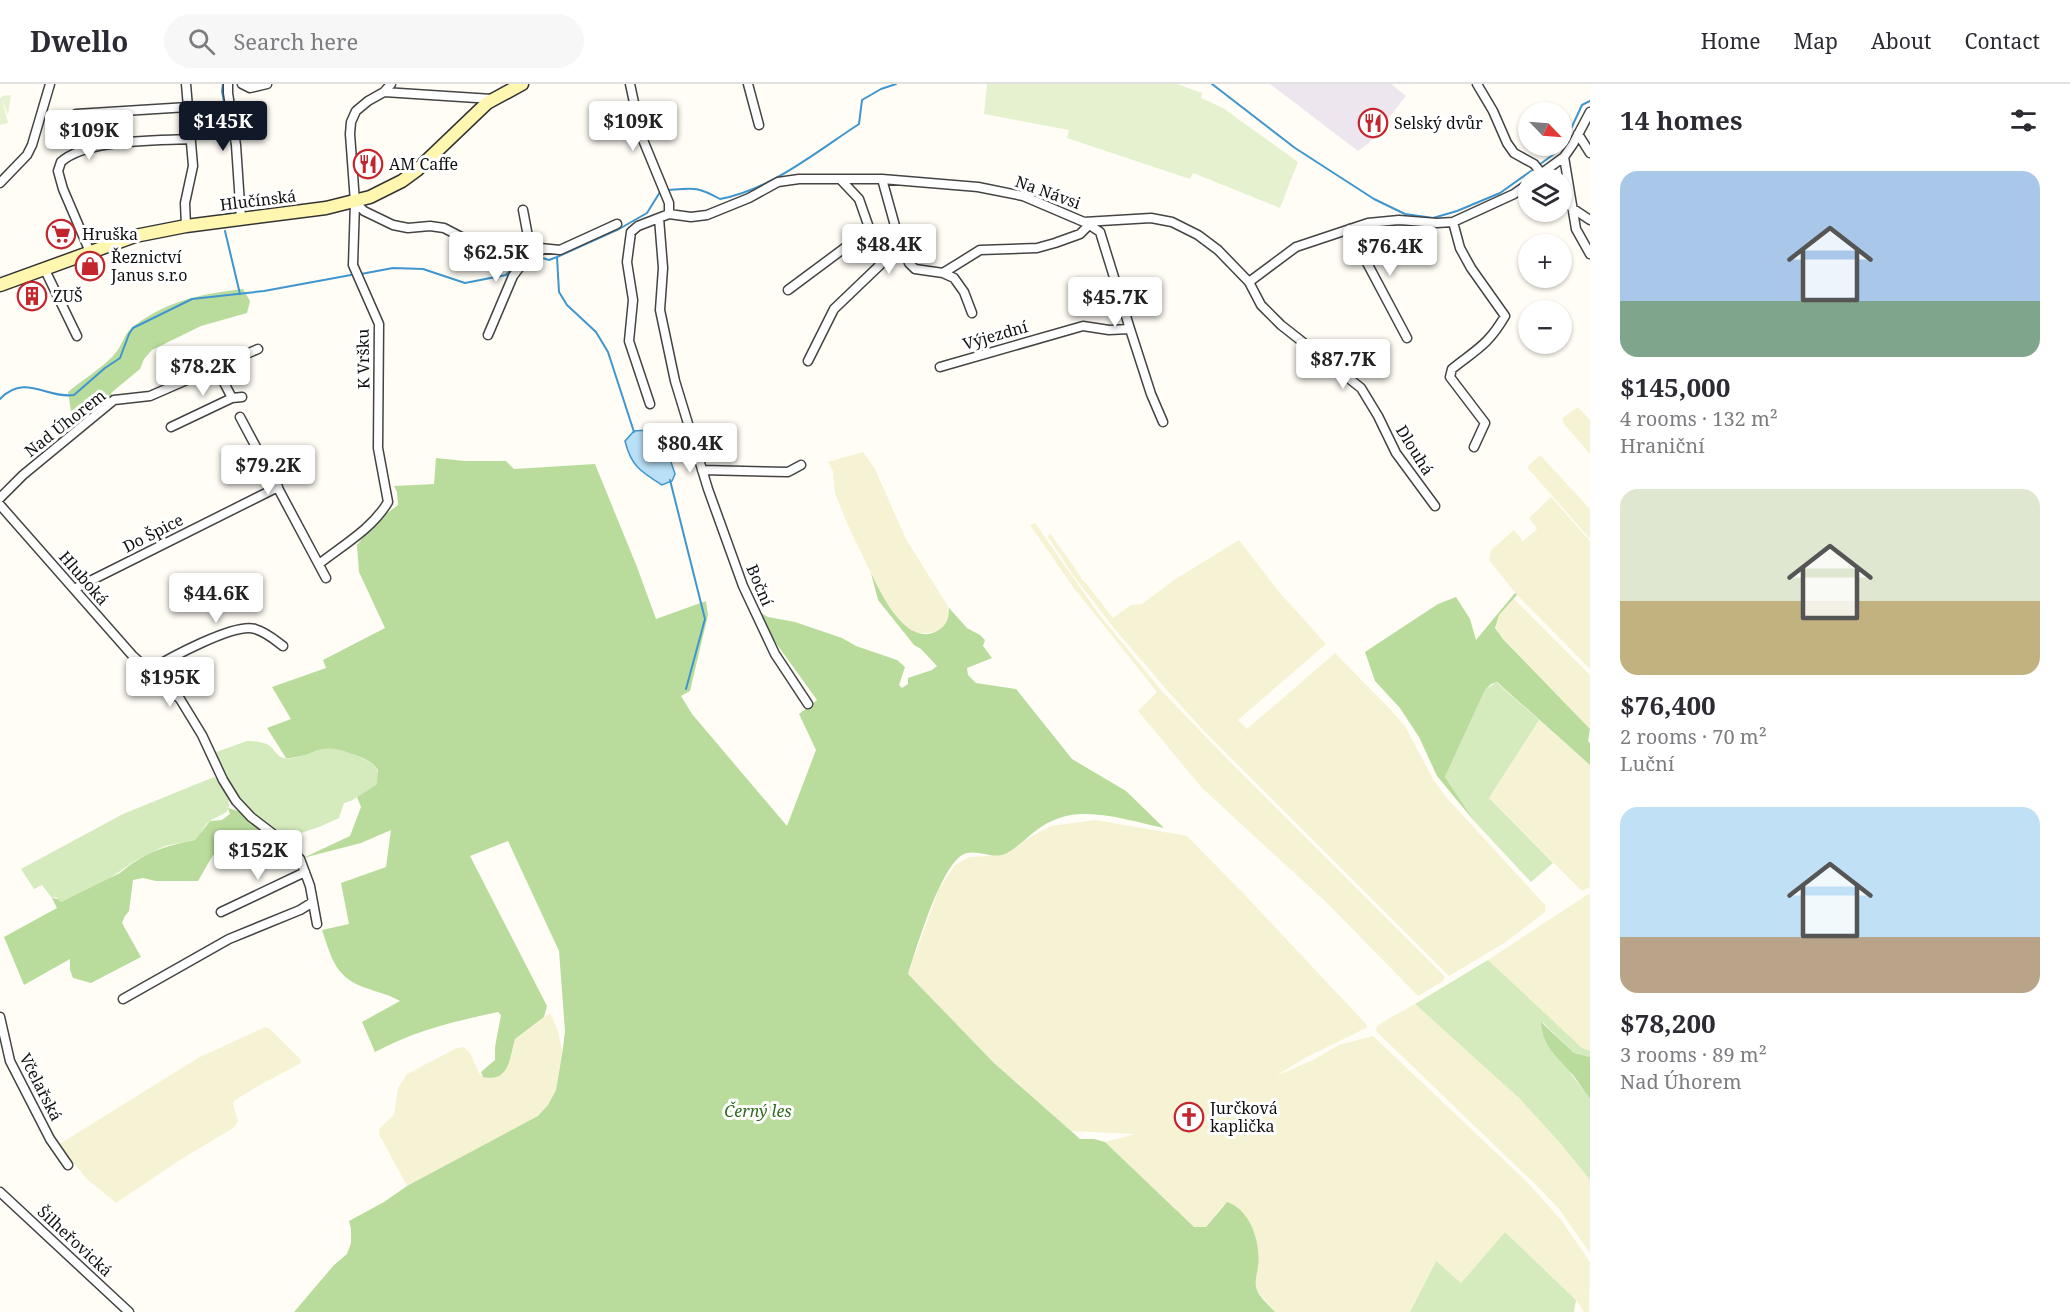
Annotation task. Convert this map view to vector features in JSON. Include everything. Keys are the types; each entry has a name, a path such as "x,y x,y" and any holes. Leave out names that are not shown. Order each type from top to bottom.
{"street":[{"path":"0,183 27,155 50,84"},
{"path":"186,84 193,166 185,203 186,226"},
{"path":"228,84 236,145 241,219"},
{"path":"242,84 250,88 267,84"},
{"name":"K Vršku","path":"319,564 359,534 380,515 388,502 378,448 379,324 353,265 355,202 350,134 351,122 356,111 384,92 391,84"},
{"name":"Hlučínská","path":"1,283 45,270 135,236 186,226 326,208 355,202 386,190 417,170 492,99 522,84"},
{"path":"630,84 641,135 669,203 669,214"},
{"path":"748,84 759,125"},
{"path":"1477,84 1493,111 1507,143 1514,153 1534,165 1535,168"},
{"path":"384,92 492,99"},
{"path":"76,114 188,107"},
{"path":"1549,168 1563,157 1590,112"},
{"path":"1578,135 1590,153"},
{"path":"90,252 63,189 58,171 61,162 86,148 190,139"},
{"path":"1563,157 1565,168"},
{"name":"Na Návsi","path":"650,404 629,341 633,300 627,261 631,232 638,226 669,214 691,217 707,215 749,198 778,182 799,179 882,179 978,187 1023,196 1087,223 1151,218 1172,222 1187,228 1210,243 1249,282"},
{"path":"882,179 897,233 909,263 915,269 943,273 954,278 960,284 972,313"},
{"path":"808,361 834,309 880,265 860,199 842,180"},
{"path":"1249,282 1296,247 1349,229 1368,223 1399,220 1453,222 1518,191"},
{"path":"355,202 364,211 400,227 444,228 485,248 530,247 538,253"},
{"path":"1572,208 1590,219"},
{"path":"1572,208 1576,229 1590,254"},
{"path":"523,210 530,247"},
{"name":"Boční","path":"659,218 663,268 660,310 675,381 702,470 743,586 775,654 808,704"},
{"path":"1453,222 1460,248 1471,268 1505,316 1495,334 1482,347 1452,369 1450,377 1485,423 1474,447"},
{"path":"943,273 980,250 1037,248 1080,234 1087,223 1100,232 1151,394 1163,422"},
{"path":"488,335 513,276 523,263 538,253 560,250 617,224"},
{"path":"788,290 870,229"},
{"path":"1349,229 1407,338"},
{"path":"45,270 77,336"},
{"name":"Dlouhá","path":"1249,282 1261,305 1281,326 1361,388 1396,453 1435,506"},
{"name":"Výjezdní","path":"940,367 1083,326 1109,330 1130,329"},
{"name":"Nad Úhorem","path":"0,498 22,475 114,400 150,396 258,349"},
{"path":"216,367 232,398"},
{"path":"171,427 232,398 242,397"},
{"path":"240,417 326,579"},
{"path":"702,470 788,472 801,465"},
{"path":"788,472 790,482"},
{"name":"Do Špice","path":"74,589 278,487"},
{"name":"Hluboká","path":"0,505 148,671 180,699 236,801 251,818 281,840 300,859 317,924"},
{"path":"148,671 185,651 236,630 253,628 283,646"},
{"path":"221,912 305,872"},
{"path":"123,999 229,939 300,910 313,902"},
{"name":"Včelařská","path":"0,1017 10,1061 50,1139 68,1166"},
{"name":"Šilheřovická","path":"0,1192 129,1312"}],"shaded area":[{"path":"1270,84 1391,84 1406,96 1368,144 1358,151"},
{"path":"1578,407 1590,420 1590,454 1564,424 1562,418"},
{"path":"863,452 875,469 906,539 949,608 949,618 946,624 935,632 917,634 895,615 880,592 846,521 835,493 833,471 828,462"},
{"path":"1540,455 1590,509 1590,539 1527,467"},
{"path":"1551,497 1590,541 1590,669 1517,595 1489,560 1491,550 1514,530 1523,541 1537,529 1529,518"},
{"path":"1035,523 1098,613 1161,690 1445,977 1443,981 1418,996 1327,903 1202,788 1138,711 1157,692 1073,587 1030,525"},
{"path":"1050,533 1081,579 1113,618 1131,605 1142,604 1174,580 1239,540 1280,593 1326,644 1238,720 1247,729 1335,653 1405,726 1433,779 1446,797 1545,905 1545,912 1506,942 1449,976 1203,730 1166,689 1113,627 1073,575 1048,537"},
{"path":"1514,599 1590,675 1590,729 1498,633 1495,625 1499,615"},
{"path":"1539,720 1590,765 1590,887 1582,891 1489,798"},
{"path":"1096,820 1187,836 1367,1025 1366,1028 1305,1058 1276,1076 1313,1060 1339,1045 1373,1036 1527,1182 1562,1221 1590,1262 1589,1312 1584,1312 1576,1300 1505,1232 1461,1283 1435,1262 1410,1312 1275,1312 1258,1292 1255,1281 1258,1266 1224,1204 1206,1227 1194,1227 1105,1142 1135,1134 1071,1131 994,1063 908,974 939,889 955,865 969,857 990,856 1010,851 1051,826"},
{"path":"1590,893 1590,1051 1582,1048 1538,1009 1488,960"},
{"path":"1415,1004 1520,1099 1590,1180 1590,1253 1559,1209 1536,1185 1377,1032 1376,1028 1381,1023"},
{"path":"550,1013 558,1031 562,1051 556,1090 549,1105 538,1116 520,1127 407,1186 379,1134 380,1128 394,1115 398,1088 407,1074 457,1048 464,1047 470,1053 483,1077 511,1058 515,1039"},
{"path":"265,1027 269,1028 301,1060 301,1063 234,1101 238,1121 235,1127 183,1158 116,1203 88,1180 58,1145 198,1058"}],"green space":[{"path":"987,84 1177,84 1202,93 1201,98 1223,108 1298,162 1280,208 1193,173 1190,179 1067,138 1069,130 984,114"},
{"path":"11,95 8,115 2,99 8,123 0,125 0,98"},
{"path":"243,289 250,301 247,313 201,326 152,350 144,359 140,369 111,393 114,397 50,447 73,424 68,392 111,358 131,328 148,316 173,304 213,293"},
{"name":"Černý les","path":"436,458 506,461 514,469 595,464 656,619 706,601 708,615 690,691 681,696 692,714 787,826 816,750 799,714 817,700 755,614 761,613 768,617 795,622 897,660 905,667 899,685 902,688 908,684 908,678 937,666 914,645 878,600 871,573 896,616 915,632 926,634 940,629 947,621 949,608 967,628 985,640 983,646 992,658 967,668 968,675 976,683 1016,689 1072,759 1126,791 1164,828 1122,818 1079,814 1065,816 1046,824 1002,855 967,853 958,859 948,871 939,887 908,974 994,1063 1080,1139 1105,1142 1194,1227 1206,1227 1227,1202 1242,1212 1253,1229 1258,1248 1257,1290 1275,1312 294,1312 334,1265 347,1254 351,1243 349,1221 384,1202 407,1186 538,1116 548,1105 556,1090 563,1048 565,1031 559,951 508,841 470,856 547,1006 544,1017 515,1039 507,1067 499,1076 492,1078 483,1077 481,1072 495,1060 501,1015 498,1012 435,1027 375,1052 362,1022 400,1001 358,985 342,974 333,959 322,930 349,924 341,883 386,867 391,830 361,843 303,858 350,836 361,807 357,797 377,784 378,770 365,759 342,750 318,750 286,758 267,728 291,719 272,687 326,668 323,660 385,628 359,572 357,545 374,523 398,505 394,486 434,484"},
{"path":"1515,593 1517,595 1499,615 1495,628 1590,729 1588,741 1590,743 1590,765 1497,682 1491,684 1485,690 1445,777 1475,822 1437,776 1419,737 1400,708 1375,681 1365,652 1438,604 1456,597 1470,619 1476,640"},
{"path":"1496,682 1539,720 1489,798 1553,863 1531,882 1475,822 1445,777 1485,690"},
{"path":"247,741 268,745 284,758 295,758 318,750 336,748 373,765 378,773 377,784 344,803 339,818 283,839 239,799 229,783 216,752"},
{"path":"214,777 226,792 229,807 226,812 208,823 195,840 165,846 135,861 107,880 61,902 56,897 52,898 42,885 34,889 21,869 123,814"},
{"path":"228,808 245,813 286,851 258,864 223,851 213,855 198,881 156,881 143,878 133,880 129,911 122,923 141,957 91,983 73,978 70,959 24,985 4,937 57,908 52,898 61,902 120,873 137,860 155,851 195,840 210,821 222,820 230,814"},
{"path":"1488,960 1582,1048 1590,1051 1590,1057 1574,1053 1542,1022 1572,1075 1590,1099 1590,1180 1520,1099 1415,1004"},
{"path":"1541,1022 1574,1053 1590,1057 1590,1099 1548,1045"},
{"path":"1505,1232 1576,1300 1574,1312 1410,1312 1436,1261 1461,1283"}],"water":[{"path":"649,430 654,441 659,444 661,454 671,462 675,474 672,481 662,485 638,468 627,450 625,441 634,431"}],"waterway":[{"path":"223,84 222,91 232,146"},
{"path":"668,190 695,189 720,199 758,187 793,168 859,124 862,100 881,89 896,84"},
{"path":"1212,84 1295,148 1374,199 1405,214 1433,218 1457,211 1500,193 1518,180"},
{"path":"1539,165 1562,148 1582,105 1590,101"},
{"path":"536,256 549,260 619,229 647,213 660,192"},
{"path":"226,214 235,210 236,197"},
{"path":"225,231 240,294"},
{"path":"361,274 393,268 423,269 465,283 506,275 526,251 531,254"},
{"path":"557,257 559,292 567,305 596,332 608,352 634,432"},
{"path":"0,399 9,392 27,387 55,394 74,395 120,358 133,328 192,299 264,291 351,275"},
{"path":"670,480 705,619 686,689"}],"place":[{"name":"Selský dvůr","path":"1373,123"},
{"name":"AM Caffe","path":"368,164"},
{"name":"Hruška","path":"61,234"},
{"name":"Řeznictví Janus s.r.o","path":"90,266"},
{"name":"ZUŠ","path":"32,296"},
{"name":"Jurčková kaplička","path":"1189,1117"}]}
